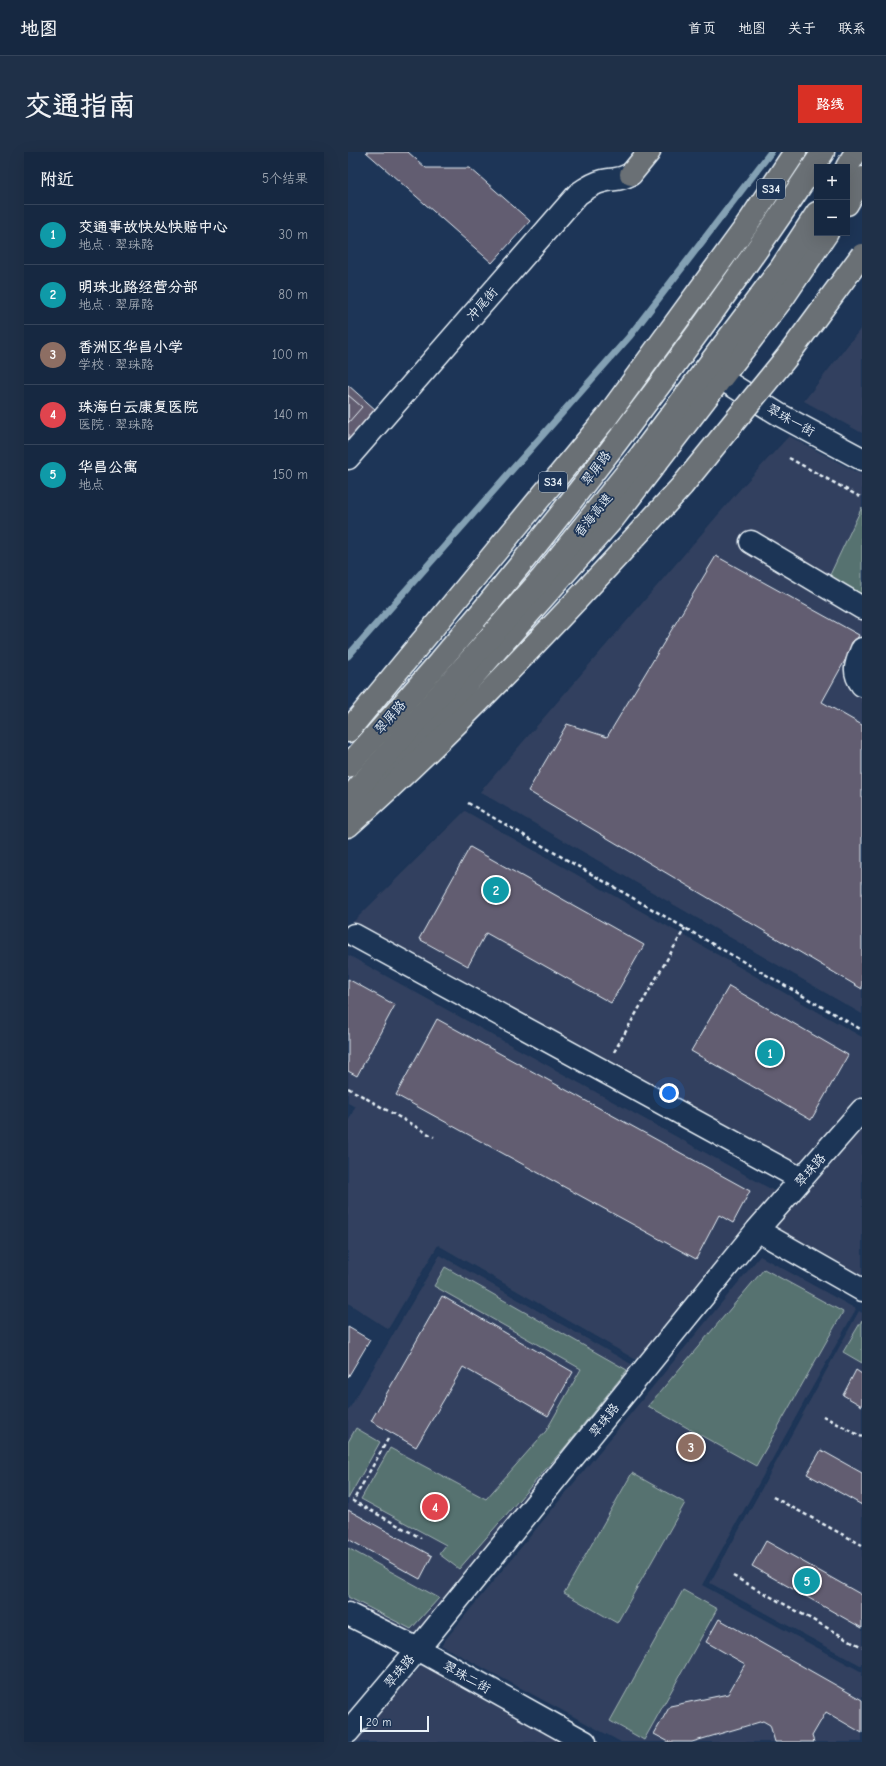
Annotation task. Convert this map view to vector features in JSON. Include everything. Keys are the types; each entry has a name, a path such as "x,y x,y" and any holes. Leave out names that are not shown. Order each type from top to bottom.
{"main road":[{"path":"631,174 634,152"},
{"path":"631,174 649,152"},
{"path":"747,225 778,152"},
{"name":"S34","path":"348,731 606,418 747,225 795,152"},
{"name":"翠屏路","path":"348,766 467,628 571,501 682,354 767,236 823,152"},
{"path":"849,164 856,152"},
{"path":"849,200 862,178"},
{"name":"香海高速","path":"348,799 542,578 642,455 781,268 814,218"},
{"path":"348,817 613,519 783,298 825,236"},
{"path":"348,826 404,776 547,634 682,486 786,358 862,255"}],"street":[{"name":"冲尾街","path":"348,458 578,194 589,186 603,181 615,181 631,174"},
{"name":"翠珠一街","path":"722,379 780,415 862,460"},
{"path":"751,542 862,608"},
{"path":"862,649 856,665 856,673 862,685"},
{"path":"354,935 802,1180"},
{"name":"翠珠路","path":"348,1732 418,1649 757,1230 862,1110"},
{"path":"757,1230 862,1290"},
{"name":"翠珠二街","path":"348,1614 418,1649 585,1742"}],"path":[{"path":"789,458 862,498"},
{"path":"468,802 862,1030"},
{"path":"603,1071 685,928"},
{"path":"348,1088 434,1137"},
{"path":"823,1416 862,1437"},
{"path":"388,1439 353,1500 421,1538"},
{"path":"773,1497 862,1545"},
{"path":"733,1576 862,1647"}],"shaded area":[{"path":"862,327 862,433 804,401"},
{"path":"789,436 862,475 862,1014 480,792 742,487"},
{"path":"465,811 862,1037 862,1101 791,1182 348,927"},
{"path":"348,955 778,1193 638,1361 438,1245 388,1329 348,1303 348,1122 355,1107 348,1103"},
{"path":"862,1109 862,1289 758,1231"},
{"path":"440,1255 638,1368 415,1638 348,1603 348,1411"},
{"path":"760,1256 856,1309 702,1585 862,1672 862,1742 621,1742 441,1645"},
{"path":"859,1311 862,1313 862,1666 710,1583"},
{"path":"423,1664 562,1742 353,1742"}],"green space":[{"path":"862,507 862,596 829,577"},
{"path":"445,1267 627,1370 565,1447 459,1569 439,1554 446,1545 361,1499 390,1448 486,1499 546,1431 581,1369 434,1286"},
{"path":"764,1269 843,1312 756,1466 648,1406"},
{"path":"862,1320 862,1363 843,1352"},
{"path":"356,1428 380,1442 348,1499 348,1442"},
{"path":"632,1473 685,1503 617,1623 564,1593"},
{"path":"348,1548 439,1598 411,1629 348,1597"},
{"path":"683,1590 717,1609 644,1740 610,1721"}],"building":[{"path":"366,152 408,152 426,168 470,168 530,221 492,263"},
{"path":"348,385 376,410 348,441"},
{"path":"348,395 362,407 348,423"},
{"path":"716,556 859,635 822,702 862,725 862,989 528,791 567,724 607,737"},
{"path":"470,847 644,945 611,1003 486,933 468,966 419,939"},
{"path":"348,979 395,1005 357,1076 348,1071"},
{"path":"729,986 848,1055 811,1120 691,1051"},
{"path":"437,1019 750,1191 733,1223 719,1215 696,1259 396,1095"},
{"path":"442,1296 573,1372 548,1416 463,1367 416,1447 371,1421"},
{"path":"348,1327 370,1340 348,1377"},
{"path":"856,1370 862,1374 862,1406 843,1395"},
{"path":"821,1450 862,1473 862,1505 807,1474"},
{"path":"348,1510 432,1556 420,1579 348,1539"},
{"path":"766,1541 862,1595 862,1628 752,1566"},
{"path":"719,1619 862,1700 862,1733 826,1712 812,1736 814,1742 775,1742 770,1725 763,1721 692,1742 669,1742 654,1734 670,1706 728,1694 745,1664 706,1642"}],"waterway":[{"path":"348,656 629,337 771,152"}],"place":[{"name":"明珠北路经营分部","path":"496,890"},
{"name":"交通事故快处快赔中心","path":"770,1053"},
{"name":"香洲区华昌小学","path":"691,1447"},
{"name":"珠海白云康复医院","path":"435,1507"},
{"name":"华昌公寓","path":"807,1581"}]}
